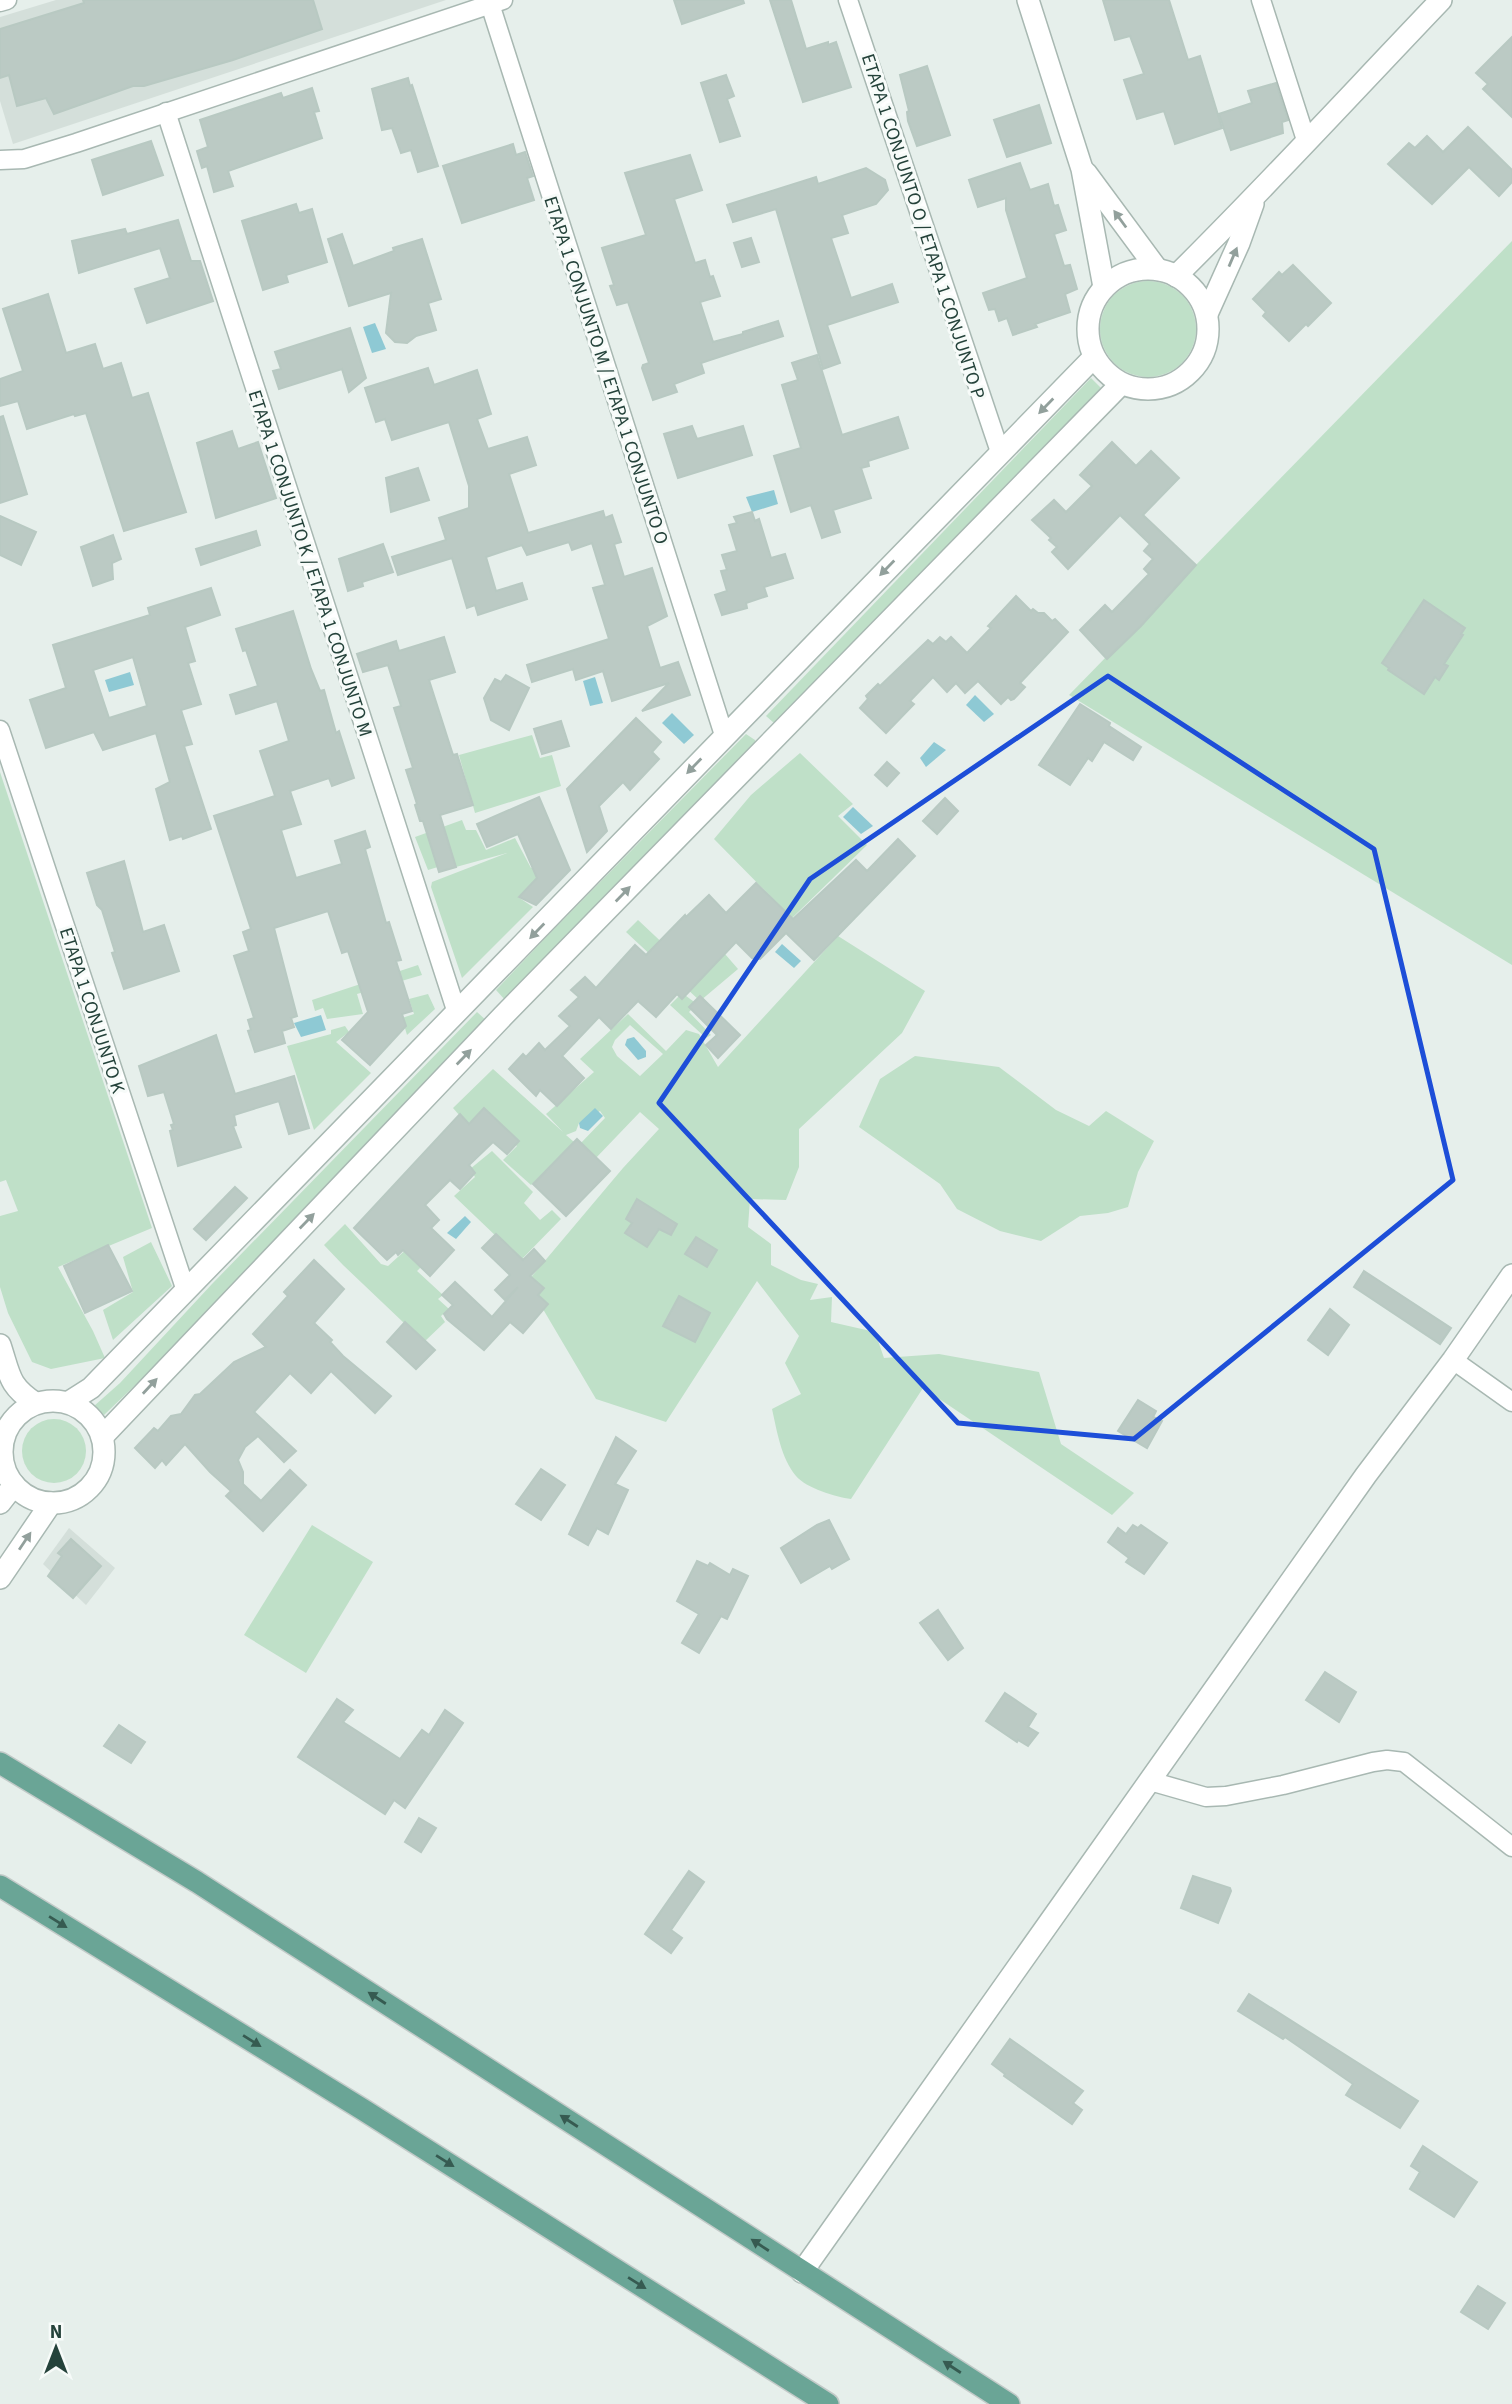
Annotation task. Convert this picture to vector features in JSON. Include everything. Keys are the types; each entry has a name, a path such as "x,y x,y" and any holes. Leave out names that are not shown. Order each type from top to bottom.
{"main road":[{"path":"0,1763 197,1882 1009,2404"},
{"path":"0,1886 362,2109 828,2404"}],"street":[{"path":"0,2 7,0"},
{"name":"ETAPA 1 CONJUNTO O / ETAPA 1 CONJUNTO P","path":"848,0 1000,452"},
{"path":"1028,0 1083,169 1104,287"},
{"path":"1261,0 1306,140"},
{"path":"1083,169 1166,272 1195,291 1206,314 1208,333 1204,352 1194,369 1178,382 1160,389 1140,389 1121,384 1105,372 1094,357 1087,339 1087,320 1093,302 1104,287 1119,275 1138,269 1166,272 1254,199 1306,140 1441,0"},
{"path":"0,160 24,159 497,2"},
{"name":"ETAPA 1 CONJUNTO M / ETAPA 1 CONJUNTO O","path":"497,2 724,735"},
{"name":"ETAPA 1 CONJUNTO K / ETAPA 1 CONJUNTO M","path":"166,112 457,1013"},
{"path":"1206,314 1234,254 1254,199"},
{"path":"69,1402 92,1388 479,992 745,713 1094,357"},
{"path":"103,1436 503,1016 1121,384"},
{"path":"745,713 774,739"},
{"name":"ETAPA 1 CONJUNTO K","path":"0,730 186,1291"},
{"path":"479,992 503,1016"},
{"path":"802,2272 1366,1475 1453,1360 1512,1275"},
{"path":"0,1345 17,1391 36,1403"},
{"path":"1453,1360 1512,1402"},
{"path":"52,1400 69,1402 96,1421 103,1436 106,1456 100,1475 88,1491 71,1501 51,1503 30,1498 14,1485 4,1467 1,1446 7,1429 19,1413 36,1403 52,1400"},
{"path":"0,1503 14,1485"},
{"path":"0,1578 51,1503"},
{"path":"1150,1781 1206,1797 1226,1796 1283,1785 1373,1762 1404,1762 1512,1847"}],"highlighted area":[{"path":"1108,676 1374,849 1453,1180 1134,1439 958,1423 659,1103 810,879"}],"shaded area":[{"path":"56,0 446,0 13,144 0,101 0,17"},
{"path":"69,1528 115,1568 86,1605 43,1564"}],"green space":[{"path":"1512,241 1512,965 1069,695"},
{"path":"1148,281 1166,285 1182,295 1192,311 1196,329 1192,347 1182,363 1166,373 1148,377 1130,373 1114,363 1104,347 1100,329 1104,311 1114,295 1130,285"},
{"path":"1091,378 1101,388 774,723 766,716"},
{"path":"746,734 755,740 756,745 506,1001 496,990"},
{"path":"532,735 540,758 552,755 561,786 475,813 459,755"},
{"path":"800,753 853,804 838,816 867,845 792,918 714,839 751,795"},
{"path":"0,772 152,1228 58,1267 105,1358 51,1369 32,1362 8,1313 0,1287 0,1216 18,1211 6,1180 0,1182"},
{"path":"462,820 466,830 476,830 486,850 515,838 531,868 556,861 518,897 533,907 462,978 431,887 432,882 507,853 456,867 454,862 428,870 415,837"},
{"path":"638,920 687,966 696,980 725,954 738,969 700,1001 626,932"},
{"path":"838,936 925,991 902,1033 799,1129 799,1167 786,1200 750,1199 748,1227 771,1244 771,1265 801,1280 818,1284 810,1300 832,1297 831,1322 875,1332 884,1358 939,1354 1039,1372 1061,1444 1134,1493 1112,1515 923,1388 851,1499 807,1484 796,1476 787,1461 772,1409 801,1394 785,1363 799,1336 757,1281 666,1422 596,1399 527,1282 659,1129 640,1112 594,1160 579,1145 605,1118 600,1111 579,1123 576,1131 566,1135 574,1142 531,1185 503,1160 517,1146 483,1112 467,1124 453,1108 493,1069 563,1132 546,1114 594,1072 580,1059 628,1014 666,1051 686,1030 699,1034 718,1067","holes":["630,1025 663,1054 640,1076 617,1056 612,1047 615,1040"]},
{"path":"418,965 422,975 357,994 363,1014 327,1019 323,1008 315,1011 312,1000"},
{"path":"682,993 697,1004 689,1012 711,1035 706,1038 670,1005"},
{"path":"428,994 435,1009 407,1035 402,1018 414,1014 409,999"},
{"path":"477,1012 488,1022 149,1372 104,1415 94,1406 120,1383 212,1284"},
{"path":"345,1026 349,1032 336,1042 371,1073 314,1130 287,1046 331,1034 331,1030"},
{"path":"915,1056 999,1067 1056,1110 1089,1126 1106,1111 1154,1141 1138,1172 1128,1207 1108,1213 1080,1216 1041,1241 1000,1231 957,1209 940,1184 859,1127 880,1079"},
{"path":"492,1151 533,1192 524,1203 540,1220 552,1210 561,1219 521,1260 454,1196 475,1177 470,1169"},
{"path":"345,1224 381,1264 388,1266 409,1247 427,1261 417,1271 443,1295 438,1299 449,1309 441,1316 445,1322 424,1342 324,1245"},
{"path":"151,1242 172,1286 113,1340 103,1310 133,1292 123,1257"},
{"path":"54,1419 72,1425 80,1433 86,1451 80,1469 72,1477 54,1483 36,1477 28,1469 22,1451 28,1433 36,1425"},
{"path":"312,1525 373,1562 306,1673 244,1635"}],"water":[{"path":"375,323 386,349 372,353 363,327"},
{"path":"774,490 778,504 752,512 746,497"},
{"path":"130,672 134,685 109,692 105,680"},
{"path":"595,677 603,703 590,706 583,681"},
{"path":"975,695 994,714 984,722 966,705"},
{"path":"672,713 694,735 684,744 662,723"},
{"path":"934,742 946,750 926,767 920,758"},
{"path":"853,807 873,826 861,834 843,817"},
{"path":"782,944 801,961 794,968 775,952"},
{"path":"321,1015 326,1030 301,1037 294,1023"},
{"path":"634,1037 646,1051 646,1057 638,1060 625,1045 627,1039"},
{"path":"595,1108 603,1116 588,1131 580,1128 579,1123"},
{"path":"465,1216 471,1222 456,1239 447,1233"}],"building":[{"path":"83,0 313,0 322,29 233,60 144,86 133,86 54,114 46,98 17,106 9,75 0,78 0,29 84,3"},
{"path":"674,0 743,0 744,3 682,24"},
{"path":"770,0 791,0 806,49 836,42 851,87 803,102"},
{"path":"1103,0 1169,0 1188,60 1200,56 1222,128 1175,144 1164,111 1137,119 1124,80 1144,74 1130,36 1115,40"},
{"path":"1512,37 1512,117 1483,89 1488,84 1476,73"},
{"path":"927,66 950,135 917,146 908,121 909,111 900,75"},
{"path":"726,75 734,96 727,99 740,136 720,142 701,83"},
{"path":"408,78 438,166 418,172 411,150 401,153 392,128 382,130 372,89"},
{"path":"1276,83 1288,120 1282,122 1283,133 1231,150 1219,114 1252,103 1248,91"},
{"path":"312,88 319,111 314,112 322,138 228,171 233,186 214,192 207,166 202,168 197,151 208,147 200,120 281,93 283,98"},
{"path":"1039,105 1051,143 1007,157 994,120"},
{"path":"1468,127 1512,170 1512,182 1499,196 1469,167 1432,204 1388,164 1409,143 1415,148 1427,136 1443,152"},
{"path":"151,141 163,175 103,195 92,160"},
{"path":"513,144 516,155 525,152 533,176 527,178 534,200 462,223 443,166"},
{"path":"690,155 702,190 674,199 695,263 705,260 720,296 700,302 713,342 778,321 783,336 701,363 704,373 674,384 677,392 653,400 642,368 649,363 628,302 617,305 610,286 614,285 602,248 646,235 625,173"},
{"path":"1020,163 1030,190 1048,184 1054,206 1058,205 1066,230 1054,234 1064,266 1070,265 1077,289 1065,294 1070,312 1013,335 1007,318 999,321 995,309 989,310 983,293 1027,278 1006,210 1006,198 978,207 969,180"},
{"path":"866,168 885,180 888,190 876,204 842,215 848,233 831,238 851,298 892,284 898,302 827,325 840,363 823,369 776,209 733,222 727,205 816,177 818,184"},
{"path":"296,204 299,213 312,209 327,262 286,275 288,282 263,290 242,221"},
{"path":"178,220 191,261 200,261 213,301 147,323 135,289 170,278 160,248 79,273 72,241 125,229 127,234"},
{"path":"342,234 353,266 394,251 393,248 422,239 441,299 428,303 436,330 416,336 407,343 395,342 386,333 391,293 349,306 328,239"},
{"path":"751,238 759,262 742,267 734,243"},
{"path":"1293,265 1331,303 1289,341 1263,316 1266,312 1253,299 1279,272 1282,275"},
{"path":"48,294 66,353 95,344 103,369 121,363 132,398 148,393 186,512 124,531 86,413 74,414 27,429 18,401 0,406 0,379 23,371 3,309"},
{"path":"350,328 366,378 349,392 342,369 279,389 273,371 281,369 275,352"},
{"path":"817,355 842,435 898,417 908,448 868,461 869,466 861,468 871,498 833,510 840,532 822,538 811,505 791,512 774,456 801,448 782,385 798,380 792,363"},
{"path":"428,368 434,385 477,370 491,414 477,419 488,449 527,437 536,465 509,474 528,533 603,511 605,518 612,515 621,542 614,544 624,577 652,568 667,616 647,626 660,668 678,662 690,695 642,711 669,683 612,701 603,671 576,680 573,669 532,682 527,665 609,639 593,588 605,585 592,543 572,550 569,542 527,555 522,545 486,557 496,591 522,583 527,599 478,615 475,605 467,608 452,558 398,575 392,557 446,540 439,518 469,508 469,486 449,422 392,440 385,419 376,422 365,388"},
{"path":"3,416 27,494 0,503 0,417"},
{"path":"692,426 697,439 743,426 752,455 678,478 664,434"},
{"path":"232,431 238,449 258,442 276,498 216,518 197,443"},
{"path":"1112,442 1136,466 1151,451 1179,478 1143,515 1196,565 1107,659 1080,630 1105,605 1112,612 1149,574 1144,569 1153,559 1144,551 1150,544 1120,515 1068,569 1052,552 1057,547 1049,540 1051,538 1032,520 1054,500 1066,512 1092,486 1080,475"},
{"path":"418,468 429,500 391,512 386,478"},
{"path":"752,512 755,521 759,519 771,558 785,554 793,578 764,587 767,596 746,603 747,608 722,615 715,595 727,591 721,571 727,570 722,555 737,551 729,525 737,523 734,517"},
{"path":"0,516 36,532 21,565 0,555"},
{"path":"256,531 260,545 201,565 196,549"},
{"path":"113,535 121,559 112,563 113,579 93,586 81,547"},
{"path":"383,544 393,572 362,582 363,586 348,591 339,559"},
{"path":"211,588 220,615 185,627 195,661 188,663 201,704 181,710 192,744 184,746 211,829 183,839 182,836 170,840 156,789 170,782 156,733 103,750 94,732 46,748 30,700 66,688 53,645 150,615 148,608","holes":["133,657 147,706 109,718 93,670"]},
{"path":"1016,596 1031,611 1033,609 1044,613 1052,621 1055,619 1068,632 1020,683 1025,687 1014,699 1008,697 1001,704 978,681 965,693 956,683 947,692 933,677 910,701 914,704 886,733 860,708 868,699 866,696 878,684 880,686 928,640 933,644 940,637 946,642 951,637 967,653"},
{"path":"1424,600 1465,628 1444,664 1448,666 1439,680 1435,677 1424,694 1382,663"},
{"path":"293,611 311,669 320,691 324,690 336,733 339,731 354,778 332,786 329,778 290,791 301,824 281,830 296,878 342,864 335,841 365,831 370,847 365,849 386,923 389,922 401,960 396,961 412,1011 402,1014 406,1026 370,1065 342,1040 368,1012 348,951 342,953 328,911 274,928 297,1016 291,1018 294,1027 282,1031 285,1043 255,1052 248,1031 251,1030 248,1020 254,1018 234,956 249,951 243,932 251,929 214,816 275,796 260,751 289,741 277,701 236,714 230,695 258,686 236,629"},
{"path":"444,637 455,672 429,680 453,755 457,754 473,805 440,815 456,867 439,872 423,821 420,821 406,770 413,768 394,708 401,706 388,665 363,672 357,654 396,641 399,651"},
{"path":"506,675 529,688 509,730 491,720 484,698 495,679 501,682"},
{"path":"1080,704 1141,747 1133,760 1104,742 1092,761 1088,758 1070,785 1039,765"},
{"path":"636,718 661,742 652,752 659,759 630,790 623,782 599,806 607,831 587,852 567,789"},
{"path":"561,721 569,746 542,754 534,729"},
{"path":"887,762 899,773 887,786 875,775"},
{"path":"539,797 570,870 536,905 519,897 537,878 518,834 487,847 477,824"},
{"path":"945,798 958,811 937,834 923,821"},
{"path":"898,839 915,856 814,960 786,933 760,959 752,958 736,942 682,999 677,994 656,1017 638,1001 611,1029 599,1017 562,1056 584,1078 557,1106 540,1090 536,1096 509,1069 523,1054 526,1057 539,1043 545,1050 570,1026 559,1016 579,997 571,990 585,977 596,988 635,945 646,955 709,895 726,913 756,883 793,919 856,860 867,871"},
{"path":"124,861 143,932 164,925 179,971 124,989 102,910 97,905 87,873"},
{"path":"700,996 740,1035 718,1058 706,1045 717,1035 689,1007"},
{"path":"216,1035 235,1094 294,1076 309,1128 289,1134 279,1101 234,1115 236,1125 233,1126 241,1147 178,1166 170,1131 173,1130 171,1125 174,1124 164,1092 148,1096 139,1066"},
{"path":"484,1108 519,1141 507,1154 493,1142 469,1165 475,1173 460,1189 450,1180 425,1205 439,1220 431,1228 454,1250 430,1276 403,1250 387,1260 354,1228 460,1114 469,1124"},
{"path":"577,1139 610,1171 566,1216 533,1184"},
{"path":"235,1187 247,1198 206,1240 194,1229"},
{"path":"637,1199 677,1224 671,1235 659,1229 647,1247 625,1233 632,1223 626,1219"},
{"path":"496,1234 523,1260 534,1249 545,1261 530,1276 544,1288 538,1295 548,1304 523,1333 510,1322 484,1350 447,1319 444,1314 453,1305 442,1295 455,1282 492,1317 518,1287 505,1300 495,1290 510,1275 482,1248"},
{"path":"696,1237 717,1250 707,1267 685,1254"},
{"path":"108,1245 132,1291 85,1313 64,1266"},
{"path":"314,1260 344,1289 314,1323 332,1340 330,1342 343,1356 391,1396 375,1413 331,1371 311,1393 290,1373 254,1412 296,1451 284,1462 258,1436 245,1447 238,1460 243,1472 243,1484 261,1501 290,1470 306,1485 263,1531 226,1496 231,1491 185,1444 166,1465 162,1460 155,1468 135,1448 154,1428 158,1431 171,1416 181,1414 195,1395 200,1394 234,1362 266,1347 253,1334 288,1296 284,1292"},
{"path":"1364,1271 1451,1328 1440,1344 1354,1287"},
{"path":"679,1296 710,1313 695,1342 663,1326"},
{"path":"1330,1309 1349,1325 1328,1355 1308,1340"},
{"path":"405,1322 435,1350 416,1369 387,1342"},
{"path":"1138,1400 1156,1411 1153,1417 1162,1421 1147,1448 1118,1431"},
{"path":"616,1437 636,1451 615,1484 628,1490 608,1534 597,1528 588,1545 569,1534"},
{"path":"541,1469 565,1485 541,1520 516,1504"},
{"path":"829,1520 849,1559 832,1569 830,1566 801,1583 781,1548"},
{"path":"1133,1525 1138,1528 1141,1525 1167,1543 1144,1574 1126,1562 1129,1558 1108,1542 1118,1528 1126,1534"},
{"path":"71,1539 101,1566 73,1598 48,1576 62,1556 58,1553"},
{"path":"697,1561 708,1566 710,1563 730,1575 733,1569 748,1576 727,1619 721,1616 699,1653 682,1643 699,1614 677,1601"},
{"path":"938,1610 963,1648 948,1660 920,1623"},
{"path":"1325,1672 1356,1692 1339,1722 1306,1700"},
{"path":"1005,1693 1036,1714 1028,1727 1038,1733 1028,1746 1018,1740 1017,1742 986,1721"},
{"path":"337,1699 353,1710 343,1722 400,1759 422,1730 429,1735 445,1710 463,1723 405,1808 394,1800 385,1814 298,1757"},
{"path":"119,1725 145,1742 131,1763 104,1746"},
{"path":"419,1818 436,1828 421,1852 405,1842"},
{"path":"689,1871 704,1882 671,1930 682,1938 671,1953 645,1934"},
{"path":"1193,1876 1230,1888 1218,1923 1181,1908"},
{"path":"1249,1994 1418,2101 1400,2128 1346,2095 1353,2084 1285,2037 1283,2039 1238,2011"},
{"path":"1010,2039 1083,2091 1073,2103 1082,2110 1072,2124 1004,2076 1005,2074 992,2064"},
{"path":"1423,2146 1477,2182 1454,2217 1410,2189 1420,2172 1411,2166"},
{"path":"1478,2286 1505,2303 1488,2329 1461,2312"}]}
